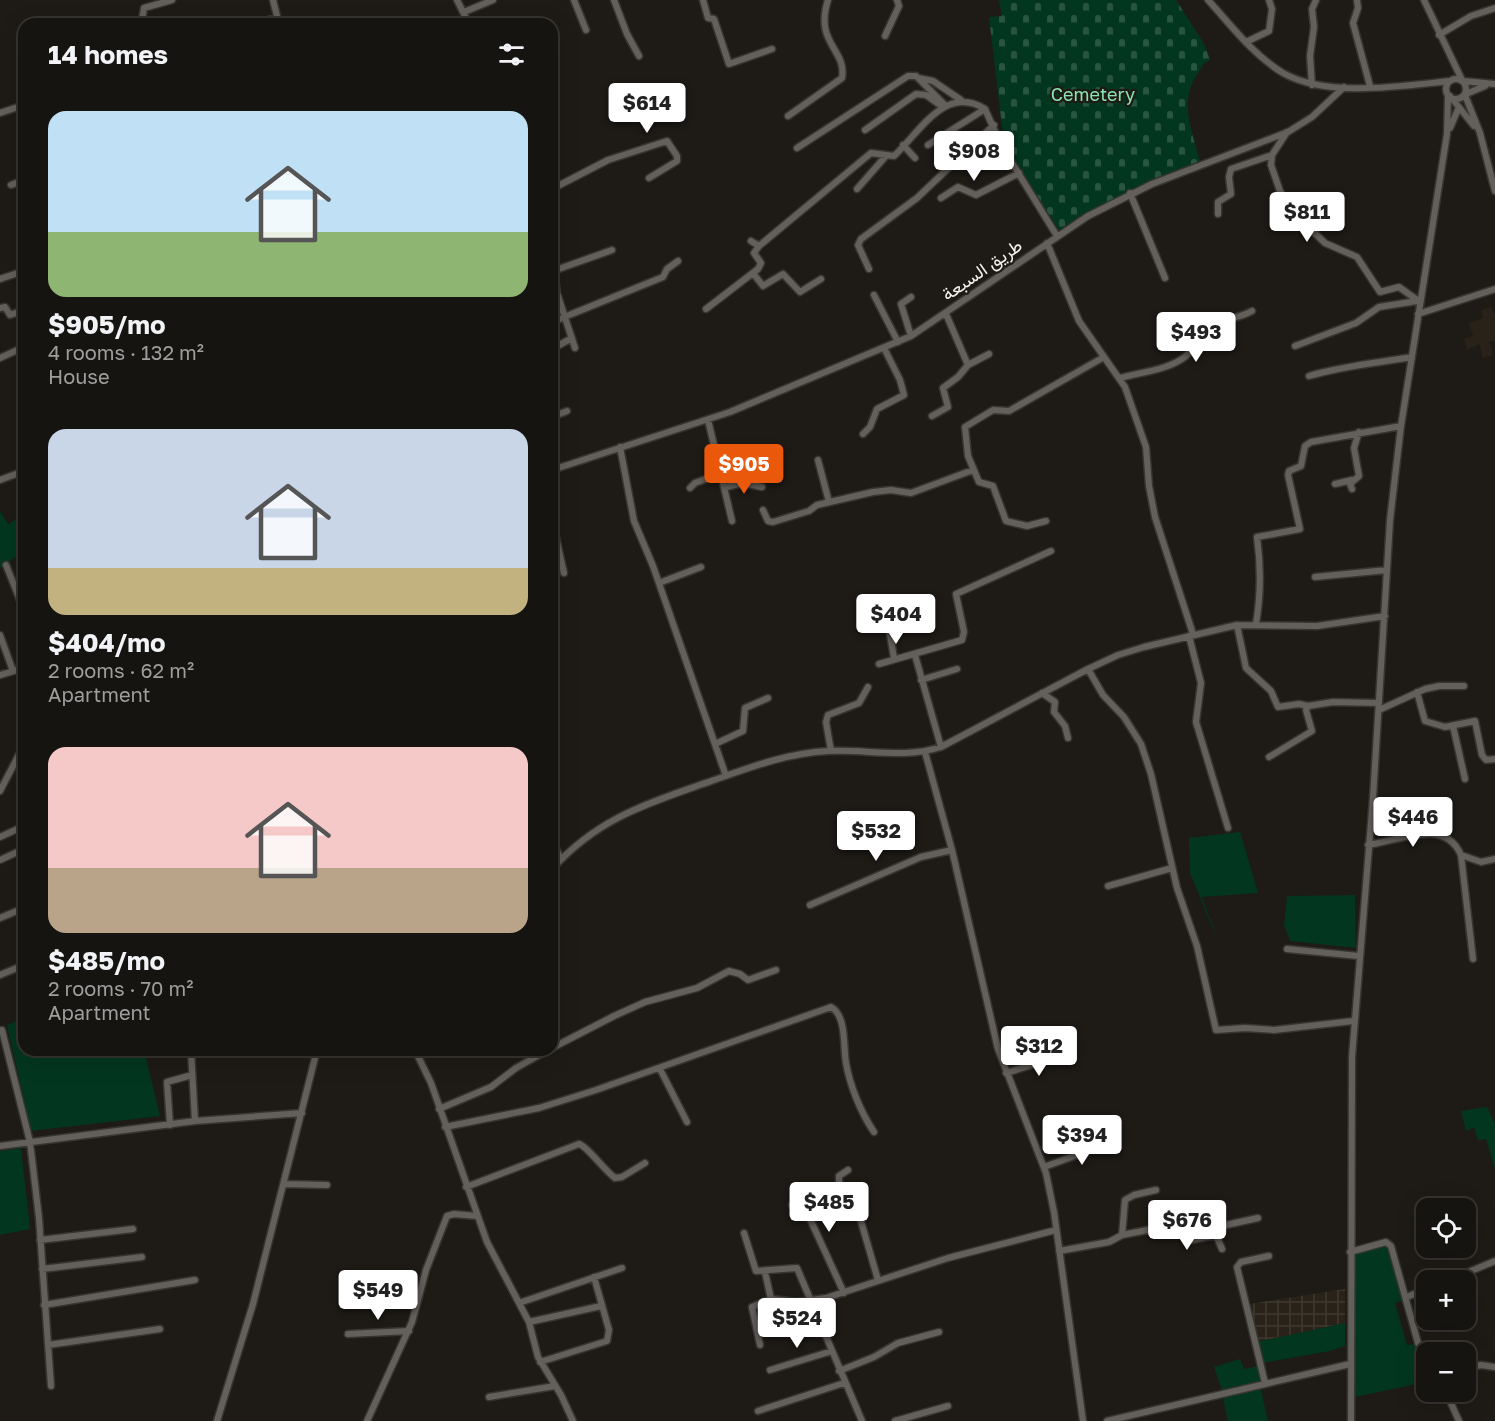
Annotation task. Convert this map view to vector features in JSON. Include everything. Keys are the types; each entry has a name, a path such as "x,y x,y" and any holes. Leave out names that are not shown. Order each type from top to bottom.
{"street":[{"path":"142,18 144,8 172,0"},
{"path":"273,0 278,18"},
{"path":"457,0 466,18"},
{"path":"464,12 493,0"},
{"path":"574,0 586,30"},
{"path":"614,0 627,34 639,56"},
{"path":"703,0 708,18 714,19 728,63 735,63 772,49"},
{"path":"788,116 842,78 838,57 824,27 823,16 828,0"},
{"path":"885,36 899,6 897,0"},
{"path":"1208,0 1246,42 1277,69 1312,85 1344,87 1417,85 1436,87 1457,99 1495,84"},
{"path":"1246,42 1269,31 1272,9 1269,0"},
{"path":"1312,85 1310,56 1314,27 1312,9 1316,0"},
{"path":"1357,0 1358,8 1353,23 1370,86"},
{"path":"1424,0 1450,59 1467,87 1448,134"},
{"path":"1439,35 1471,16 1495,8"},
{"path":"1351,1421 1350,1252 1353,1021 1379,707 1390,520 1419,301 1448,134 1450,59"},
{"path":"797,148 901,78 913,75 918,78 944,106"},
{"path":"918,78 933,81 961,100 985,109 1001,145 1057,236"},
{"path":"1417,85 1450,80 1495,84"},
{"name":"طريق السبعة","path":"558,468 708,420 911,336 1057,236 1130,193 1288,132 1312,117 1344,87"},
{"path":"865,130 916,94 926,95 944,106"},
{"path":"1448,95 1482,138"},
{"path":"1465,95 1482,138 1495,190"},
{"path":"706,309 761,266 754,253 759,246 871,153 885,157 894,156 944,106 961,100"},
{"path":"0,113 18,107"},
{"path":"928,145 985,109"},
{"path":"869,269 858,245 861,239 917,198 994,125"},
{"path":"1288,132 1272,155 1270,165 1292,211 1331,246 1357,256 1380,292 1399,287 1419,301"},
{"path":"558,186 608,160 667,141 674,150 676,161 649,178"},
{"path":"903,145 915,158"},
{"path":"1218,214 1218,202 1231,194 1229,177 1231,169 1272,155"},
{"path":"857,189 885,157"},
{"path":"941,198 958,188 972,195 984,193 1019,172"},
{"path":"11,185 18,182"},
{"path":"1130,193 1165,278"},
{"path":"751,241 759,246"},
{"path":"1047,243 1079,321 1120,378 1146,447 1151,499 1191,635 1202,683 1196,722 1228,828"},
{"path":"558,269 612,250"},
{"path":"558,319 663,277 667,268 678,261"},
{"path":"0,279 18,273"},
{"path":"753,273 763,286 783,274 800,292 821,279"},
{"path":"1418,314 1495,289"},
{"path":"558,291 575,348"},
{"path":"874,295 898,342"},
{"path":"911,297 901,304 911,336"},
{"path":"1295,346 1356,323 1379,307 1419,301"},
{"path":"0,308 5,308 10,315 18,312"},
{"path":"1120,378 1149,372 1180,360 1187,355 1206,328 1237,319 1252,311"},
{"path":"946,314 968,365"},
{"path":"558,346 572,338"},
{"path":"863,434 870,427 878,409 904,395 900,380 884,348"},
{"path":"0,357 18,350"},
{"path":"932,416 948,407 943,388 958,377 968,365 989,354"},
{"path":"1046,521 1027,526 1006,521 993,486 979,482 973,470 965,427 968,423 993,410 1009,411 1104,357"},
{"path":"1309,376 1337,368 1354,368 1412,357"},
{"path":"558,415 567,411"},
{"path":"708,420 726,487 732,521"},
{"path":"1256,624 1260,600 1261,566 1257,537 1297,531 1300,527 1290,488 1289,471 1301,466 1304,449 1308,444 1359,432 1401,426"},
{"path":"1335,484 1359,476 1354,448 1359,432"},
{"path":"620,447 634,521 659,583 726,776"},
{"path":"818,460 829,502"},
{"path":"764,510 771,522 809,512 817,505 878,491 911,493 973,470"},
{"path":"0,480 18,473"},
{"path":"690,488 695,483 722,473"},
{"path":"1352,489 1350,484 1353,479"},
{"path":"726,487 743,483 762,487"},
{"path":"558,546 564,573"},
{"path":"879,664 907,654 915,655 962,640 964,632 956,594 1051,551"},
{"path":"6,566 18,595"},
{"path":"659,583 701,567"},
{"path":"1315,577 1387,570"},
{"path":"558,862 623,813 789,756 831,751 925,752 941,747 1118,654 1237,625 1317,626 1385,616"},
{"path":"887,617 894,658"},
{"path":"1237,625 1246,668 1271,691 1278,707 1333,702 1379,707 1439,686 1464,686"},
{"path":"0,635 13,671"},
{"path":"915,655 941,747"},
{"path":"921,680 957,669"},
{"path":"1088,669 1103,695 1124,717 1141,744 1151,774 1172,868 1197,946 1216,1030 1245,1028 1274,1030 1353,1021"},
{"path":"0,675 18,670"},
{"path":"831,751 826,722 828,715 859,703 868,687"},
{"path":"1418,692 1425,722 1436,722 1446,727 1477,722 1482,755 1486,760 1495,759"},
{"path":"1042,693 1054,702 1054,712 1065,726 1068,738"},
{"path":"714,744 743,730 745,708 768,698"},
{"path":"1269,757 1312,731 1306,710 1308,706"},
{"path":"1454,726 1465,779"},
{"path":"925,752 952,850 989,1019 1006,1073 1044,1167 1056,1230 1083,1421"},
{"path":"0,791 18,756"},
{"path":"0,837 18,829"},
{"path":"1368,845 1425,833 1435,833 1457,845 1461,855 1473,959"},
{"path":"810,905 898,866 952,850"},
{"path":"0,860 18,852"},
{"path":"558,853 561,859"},
{"path":"1461,855 1481,862 1495,859"},
{"path":"1108,886 1172,868"},
{"path":"0,918 18,910"},
{"path":"1287,949 1359,956"},
{"path":"0,975 18,968"},
{"path":"558,1045 645,1002 696,988 729,971 740,974 748,980 776,970"},
{"path":"445,1127 539,1108 660,1069 831,1006 838,1013 850,1077 862,1112 874,1132"},
{"path":"2,1030 30,1142 51,1386"},
{"path":"191,1056 195,1120"},
{"path":"217,1421 253,1304 317,1056"},
{"path":"418,1056 431,1083 477,1216 502,1274 529,1322 540,1362 573,1421"},
{"path":"439,1109 491,1087 516,1068 537,1056"},
{"path":"1006,1073 1054,1058 1070,1058"},
{"path":"660,1069 687,1122"},
{"path":"171,1125 167,1082 192,1075"},
{"path":"0,1146 195,1120 302,1113"},
{"path":"1044,1167 1088,1151 1101,1141"},
{"path":"466,1187 579,1144 587,1148 599,1166 615,1178 622,1177 645,1163"},
{"path":"848,1170 839,1176 839,1184 858,1211 878,1280"},
{"path":"284,1184 327,1185"},
{"path":"1122,1235 1125,1200 1134,1195 1156,1190"},
{"path":"792,1205 805,1208 844,1293"},
{"path":"368,1421 409,1331 426,1270 447,1216 454,1214 477,1216"},
{"path":"1059,1251 1109,1242 1122,1235 1184,1225 1226,1225 1258,1218"},
{"path":"1184,1225 1192,1240 1216,1235 1222,1249"},
{"path":"40,1240 133,1229"},
{"path":"760,1345 752,1307 771,1299 812,1301 844,1293 948,1258 1056,1230"},
{"path":"744,1233 754,1268 765,1272 795,1266 862,1421"},
{"path":"1350,1252 1389,1243 1407,1297 1418,1342"},
{"path":"1265,1383 1238,1267 1241,1262 1269,1256"},
{"path":"42,1269 142,1257"},
{"path":"1473,1270 1495,1261"},
{"path":"519,1303 622,1268"},
{"path":"765,1272 771,1299"},
{"path":"540,1362 607,1341 609,1330 594,1277"},
{"path":"44,1305 195,1280"},
{"path":"1407,1297 1416,1293"},
{"path":"529,1322 601,1306"},
{"path":"48,1345 160,1329"},
{"path":"348,1334 409,1331"},
{"path":"839,1371 881,1354 898,1343 939,1332"},
{"path":"770,1370 832,1351"},
{"path":"1107,1421 1350,1364"},
{"path":"1476,1366 1495,1367"},
{"path":"758,1411 844,1383"},
{"path":"489,1397 555,1386"},
{"path":"1450,1402 1459,1421"},
{"path":"895,1421 948,1406"}],"shaded area":[{"path":"1491,307 1495,315 1495,341 1485,343 1490,343 1493,355 1482,358 1480,344 1467,350 1464,339 1473,336 1469,323 1483,318 1481,310"},
{"path":"1345,1289 1345,1323 1257,1342 1249,1304"}],"green space":[{"name":"Cemetery","path":"999,0 1176,0 1204,44 1210,60 1203,65 1189,94 1188,116 1200,161 1127,193 1060,232 1004,143 989,17 1002,16"},
{"path":"0,511 8,524 18,518 18,537 16,538 18,555 0,568"},
{"path":"1240,832 1258,893 1202,897 1220,945 1190,873 1189,838"},
{"path":"1355,895 1356,948 1290,941 1284,925 1287,896"},
{"path":"18,1020 18,1056 145,1056 160,1116 31,1131 7,1025"},
{"path":"1487,1107 1495,1123 1495,1169 1486,1139 1478,1140 1474,1127 1466,1131 1461,1111"},
{"path":"21,1148 30,1229 0,1235 0,1151"},
{"path":"1386,1244 1406,1299 1395,1303 1407,1345 1416,1344 1416,1384 1355,1397 1354,1253"},
{"path":"1345,1323 1345,1346 1330,1351 1262,1363 1257,1342"},
{"path":"1240,1359 1244,1369 1259,1366 1264,1381 1222,1390 1214,1367"},
{"path":"1260,1386 1268,1421 1228,1421 1222,1394"}]}
